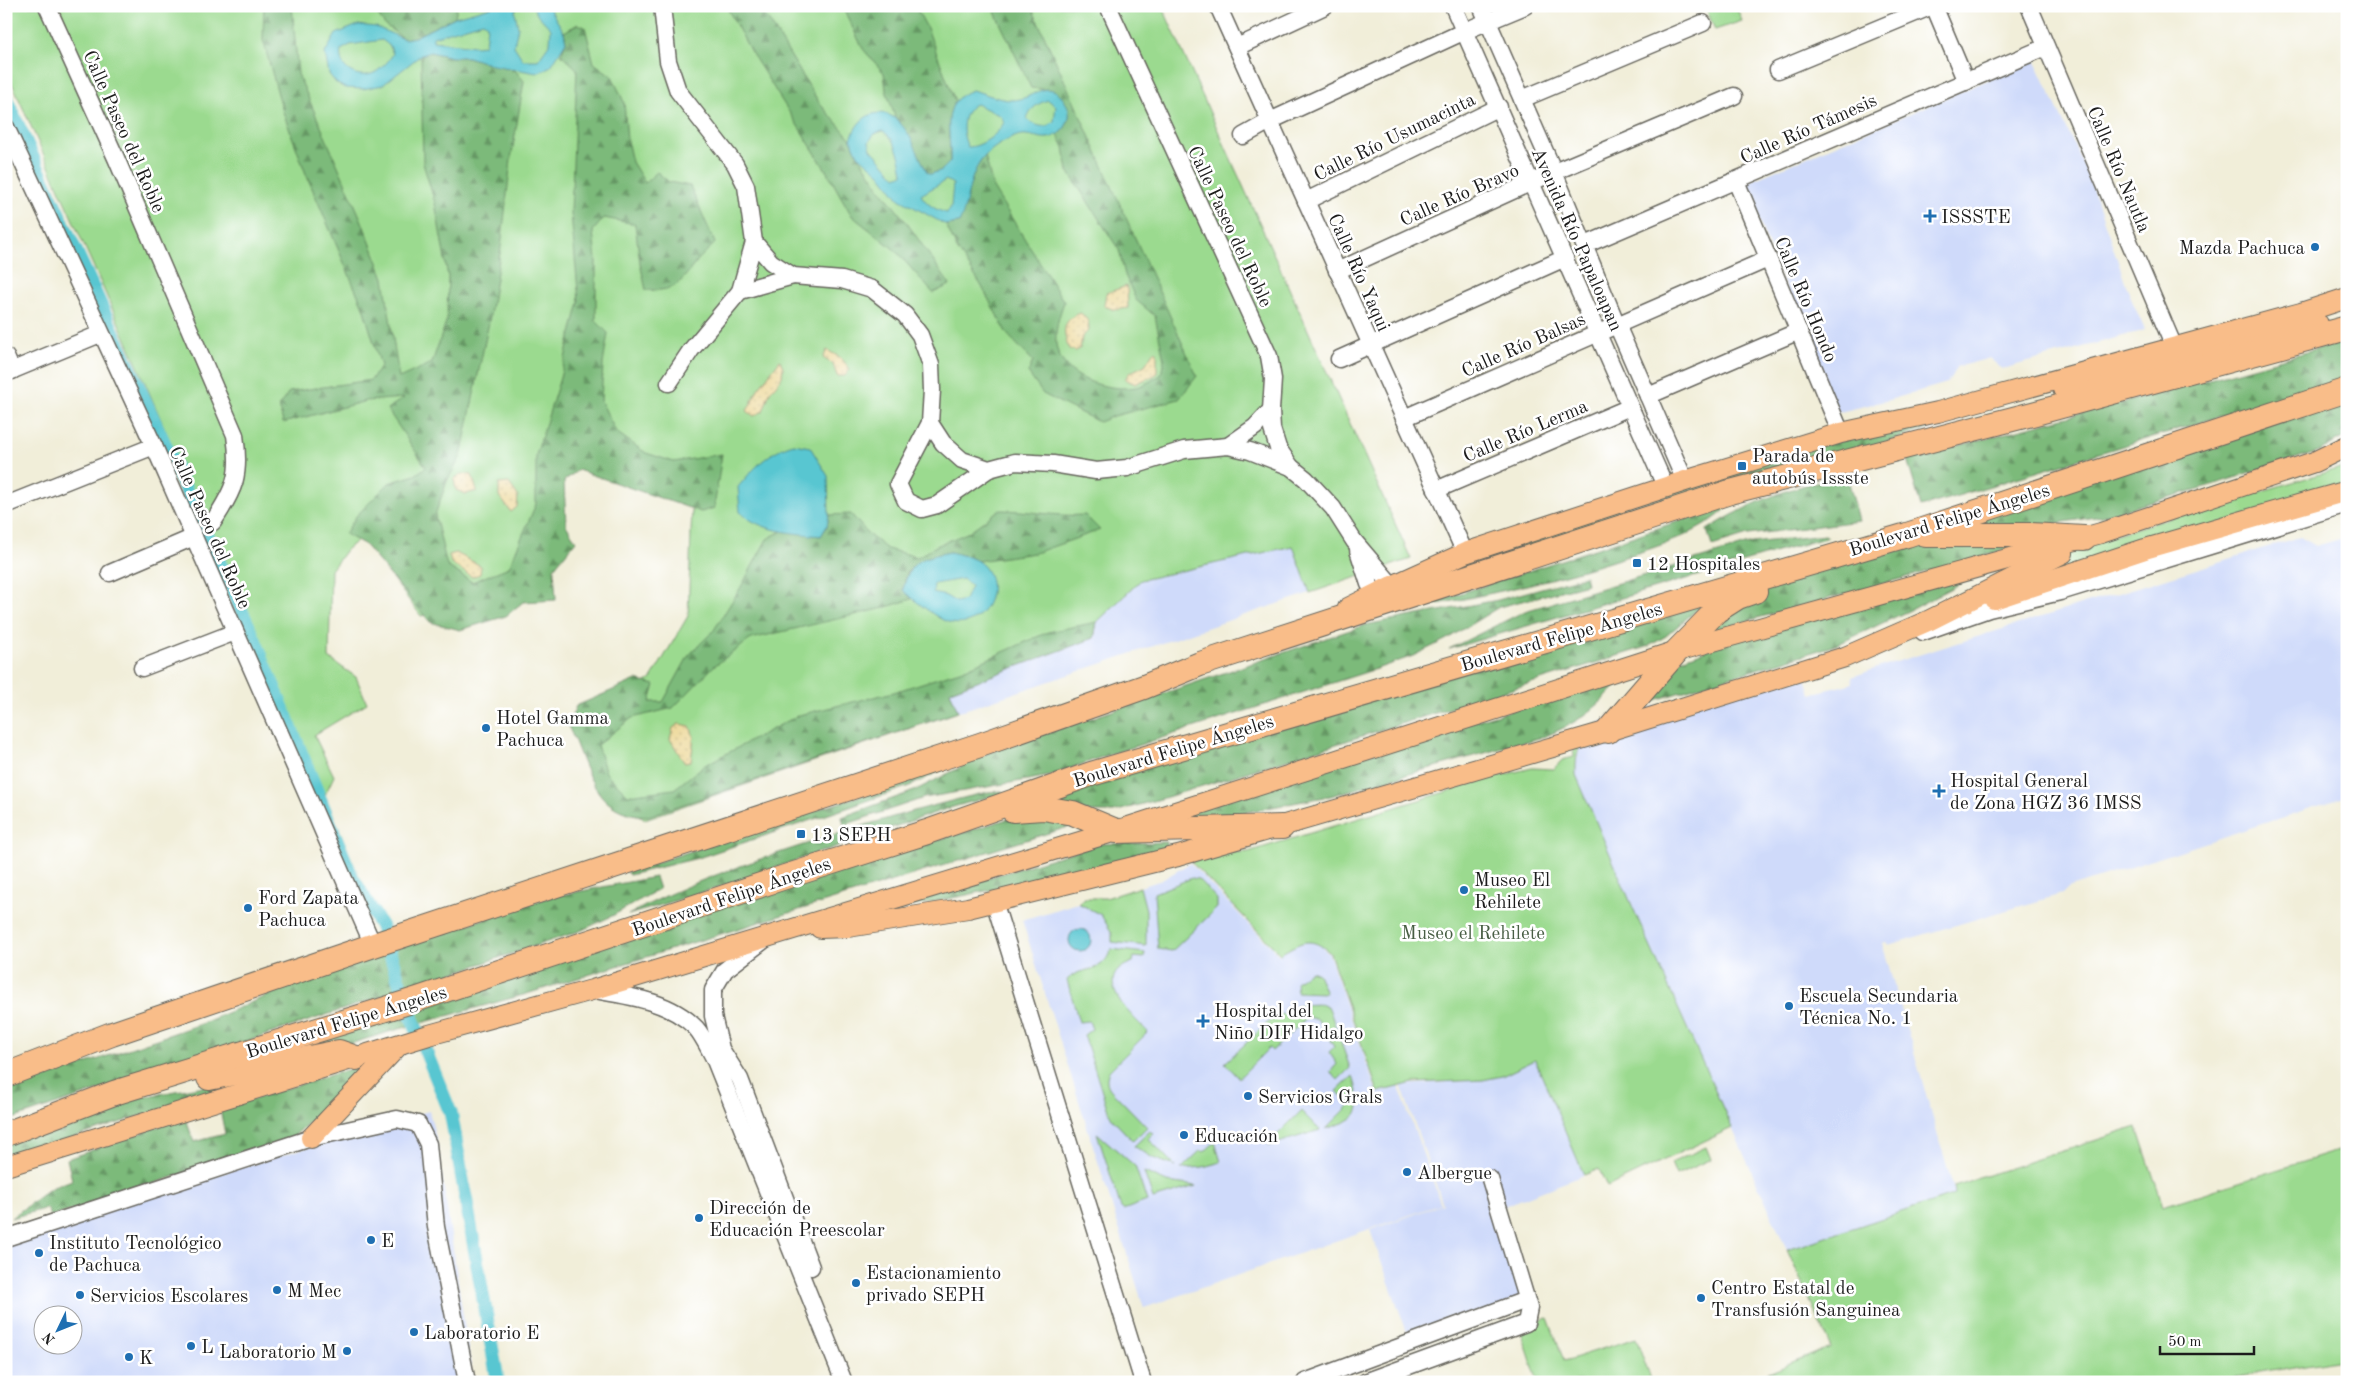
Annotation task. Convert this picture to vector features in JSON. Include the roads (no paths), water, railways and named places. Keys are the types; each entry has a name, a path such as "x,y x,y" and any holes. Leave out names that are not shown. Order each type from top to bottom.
{"highway":[{"path":"6,1075 65,1051 382,942 962,751 1144,687 1200,664 1308,628 1387,596 1730,492 2036,413 2347,328"},
{"name":"Boulevard Felipe Ángeles","path":"6,1134 114,1093 394,1007 785,877 927,832 1091,774 1847,551 1907,535 2347,390"},
{"path":"1907,535 2031,534 2092,536"},
{"path":"1608,731 1677,651 1716,610 1738,597 1806,574 1847,551"},
{"path":"927,832 949,830 1016,809 1043,808 1073,813 1116,831 1282,827"},
{"path":"114,1093 217,1077 339,1052 356,1058"}],"main road":[{"path":"1938,412 2301,313 2347,298"},
{"path":"1387,596 1465,553 1685,481 1841,433 1938,412 2093,384 2324,322 2338,321 2347,324"},
{"path":"2036,413 2046,406 2069,397 2073,387"},
{"path":"793,929 1116,831 1677,651 2092,536 2314,462 2347,446"},
{"path":"1930,620 2144,549 2347,491"},
{"path":"793,929 848,927 968,908 1178,856 1608,731 1845,657 1930,620 2092,536"},
{"name":"Boulevard Felipe Ángeles","path":"6,1166 429,1034 592,990 793,929"},
{"path":"311,1138 401,1044"},
{"path":"6,1066 65,1051"}],"street":[{"name":"Calle Paseo del Roble","path":"48,6 116,158 235,436 239,462 234,485 213,522"},
{"path":"662,6 668,61 678,91 735,164 746,186 754,242 740,291 691,350 669,383"},
{"name":"Calle Paseo del Roble","path":"1108,6 1269,356 1274,379 1271,410 1272,429 1278,448 1291,466"},
{"name":"Calle Río Yaqui","path":"1218,6 1465,553"},
{"path":"1237,47 1326,6"},
{"name":"Avenida Río Papaloapan","path":"1453,6 1666,488"},
{"path":"1244,136 1270,121 1465,31 1485,14 1525,6"},
{"path":"1778,70 1933,6 1966,82"},
{"name":"Calle Río Nautla","path":"2029,6 2174,347"},
{"name":"Avenida Río Papaloapan","path":"1485,14 1685,481"},
{"path":"1522,99 1703,23"},
{"name":"Calle Río Támesis","path":"1585,245 2046,47"},
{"name":"Calle Río Bravo","path":"1337,271 1554,172 1734,96"},
{"name":"Calle Río Usumacinta","path":"1306,201 1499,107"},
{"name":"Calle Paseo del Roble","path":"6,127 100,334 154,446 350,890 382,942"},
{"name":"Calle Río Hondo","path":"1736,181 1841,433"},
{"path":"754,242 771,262 794,276"},
{"path":"1339,359 1565,258"},
{"name":"Calle Río Balsas","path":"1404,418 1768,259"},
{"path":"740,291 794,276 842,280 872,289 904,315 920,335 931,364 930,423 898,484 906,501 922,509 937,505 990,469 1015,462 1053,464 1096,471 1119,469 1184,450 1228,446 1263,455 1291,466 1320,493 1344,524 1387,596"},
{"path":"1648,396 1799,331"},
{"path":"8,367 100,334"},
{"name":"Calle Río Lerma","path":"1436,490 1630,407"},
{"path":"1228,446 1255,427 1271,410"},
{"path":"930,423 943,443 962,460 990,469"},
{"path":"6,505 154,446"},
{"path":"2314,462 2347,455"},
{"path":"1845,657 1989,609 2060,592 2347,504"},
{"path":"110,573 194,537"},
{"path":"142,668 235,632"},
{"path":"994,901 1143,1382"},
{"path":"771,935 724,970 713,990 713,1016 721,1050 740,1079 816,1293 844,1382"},
{"path":"592,990 632,996 671,1009 696,1028 714,1058 816,1293"},
{"path":"6,1238 311,1138 397,1119 418,1124 428,1144 436,1227 468,1382"},
{"path":"1365,1382 1526,1324 1529,1308 1490,1179"},
{"path":"1305,1382 1526,1300"}],"water":[{"path":"495,6 517,6 515,12 518,27 514,46 523,60 538,60 550,43 551,29 536,13 533,6 548,6 564,32 566,42 551,66 537,73 492,65 468,57 452,57 430,52 421,55 383,85 363,89 345,88 336,83 329,74 325,53 336,34 358,25 376,27 404,39 415,37 455,17","holes":["483,22 487,25 485,45 475,46 433,41 433,37","382,40 390,46 393,54 386,64 376,72 363,75 351,72 346,68 341,57 341,50 350,45"]},
{"path":"1049,89 1060,95 1068,107 1069,117 1062,131 1053,137 1021,135 1007,140 988,153 975,171 959,223 946,225 899,199 880,174 858,155 851,139 861,121 873,114 883,113 893,117 907,132 927,172 931,174 942,170 950,162 949,120 954,103 961,95 972,90 1002,99 1014,100","holes":["1048,100 1056,106 1054,121 1051,124 1041,126 1027,120 1032,109","976,104 1001,116 1004,122 1002,127 989,139 978,145 968,147 964,136 963,123 971,107","883,131 895,144 903,174 896,177 871,149 869,142 874,134","946,180 953,184 951,207 947,213 932,207 921,195"]},
{"path":"794,444 810,447 828,476 829,515 827,526 821,536 767,528 748,519 740,512 738,487 770,455"},
{"path":"950,552 976,560 986,569 991,580 991,593 987,605 980,615 970,621 957,624 943,620 903,590 913,566 924,558","holes":["963,579 971,586 965,600 956,602 946,596 933,593 934,584"]},
{"path":"1080,929 1088,932 1091,940 1088,948 1080,951 1072,948 1069,940 1072,932"}],"waterway":[{"path":"6,99 253,636 352,877 381,926 406,1003 451,1114 498,1382"}],"place":[{"name":"ISSSTE","path":"1930,216"},
{"name":"Mazda Pachuca","path":"2315,247"},
{"name":"Parada de autobús Issste","path":"1742,466"},
{"name":"12 Hospitales","path":"1637,563"},
{"name":"Hotel Gamma Pachuca","path":"486,728"},
{"name":"Hospital General de Zona HGZ 36 IMSS","path":"1939,791"},
{"name":"13 SEPH","path":"801,834"},
{"name":"Museo El Rehilete","path":"1464,890"},
{"name":"Ford Zapata Pachuca","path":"248,908"},
{"name":"Escuela Secundaria Técnica No. 1","path":"1789,1006"},
{"name":"Hospital del Niño DIF Hidalgo","path":"1203,1021"},
{"name":"Servicios Grals","path":"1248,1096"},
{"name":"Educación","path":"1184,1135"},
{"name":"Albergue","path":"1407,1172"},
{"name":"Dirección de Educación Preescolar","path":"699,1218"},
{"name":"E","path":"371,1240"},
{"name":"Instituto Tecnológico de Pachuca","path":"39,1253"},
{"name":"Estacionamiento privado SEPH","path":"856,1283"},
{"name":"M Mec","path":"277,1290"},
{"name":"Servicios Escolares","path":"80,1295"},
{"name":"Centro Estatal de Transfusión Sanguinea","path":"1701,1298"},
{"name":"Laboratorio E","path":"414,1332"},
{"name":"L","path":"191,1346"},
{"name":"Laboratorio M","path":"347,1351"},
{"name":"K","path":"129,1357"}],"park label":[{"name":"Museo el Rehilete","path":"1473,932"}]}
